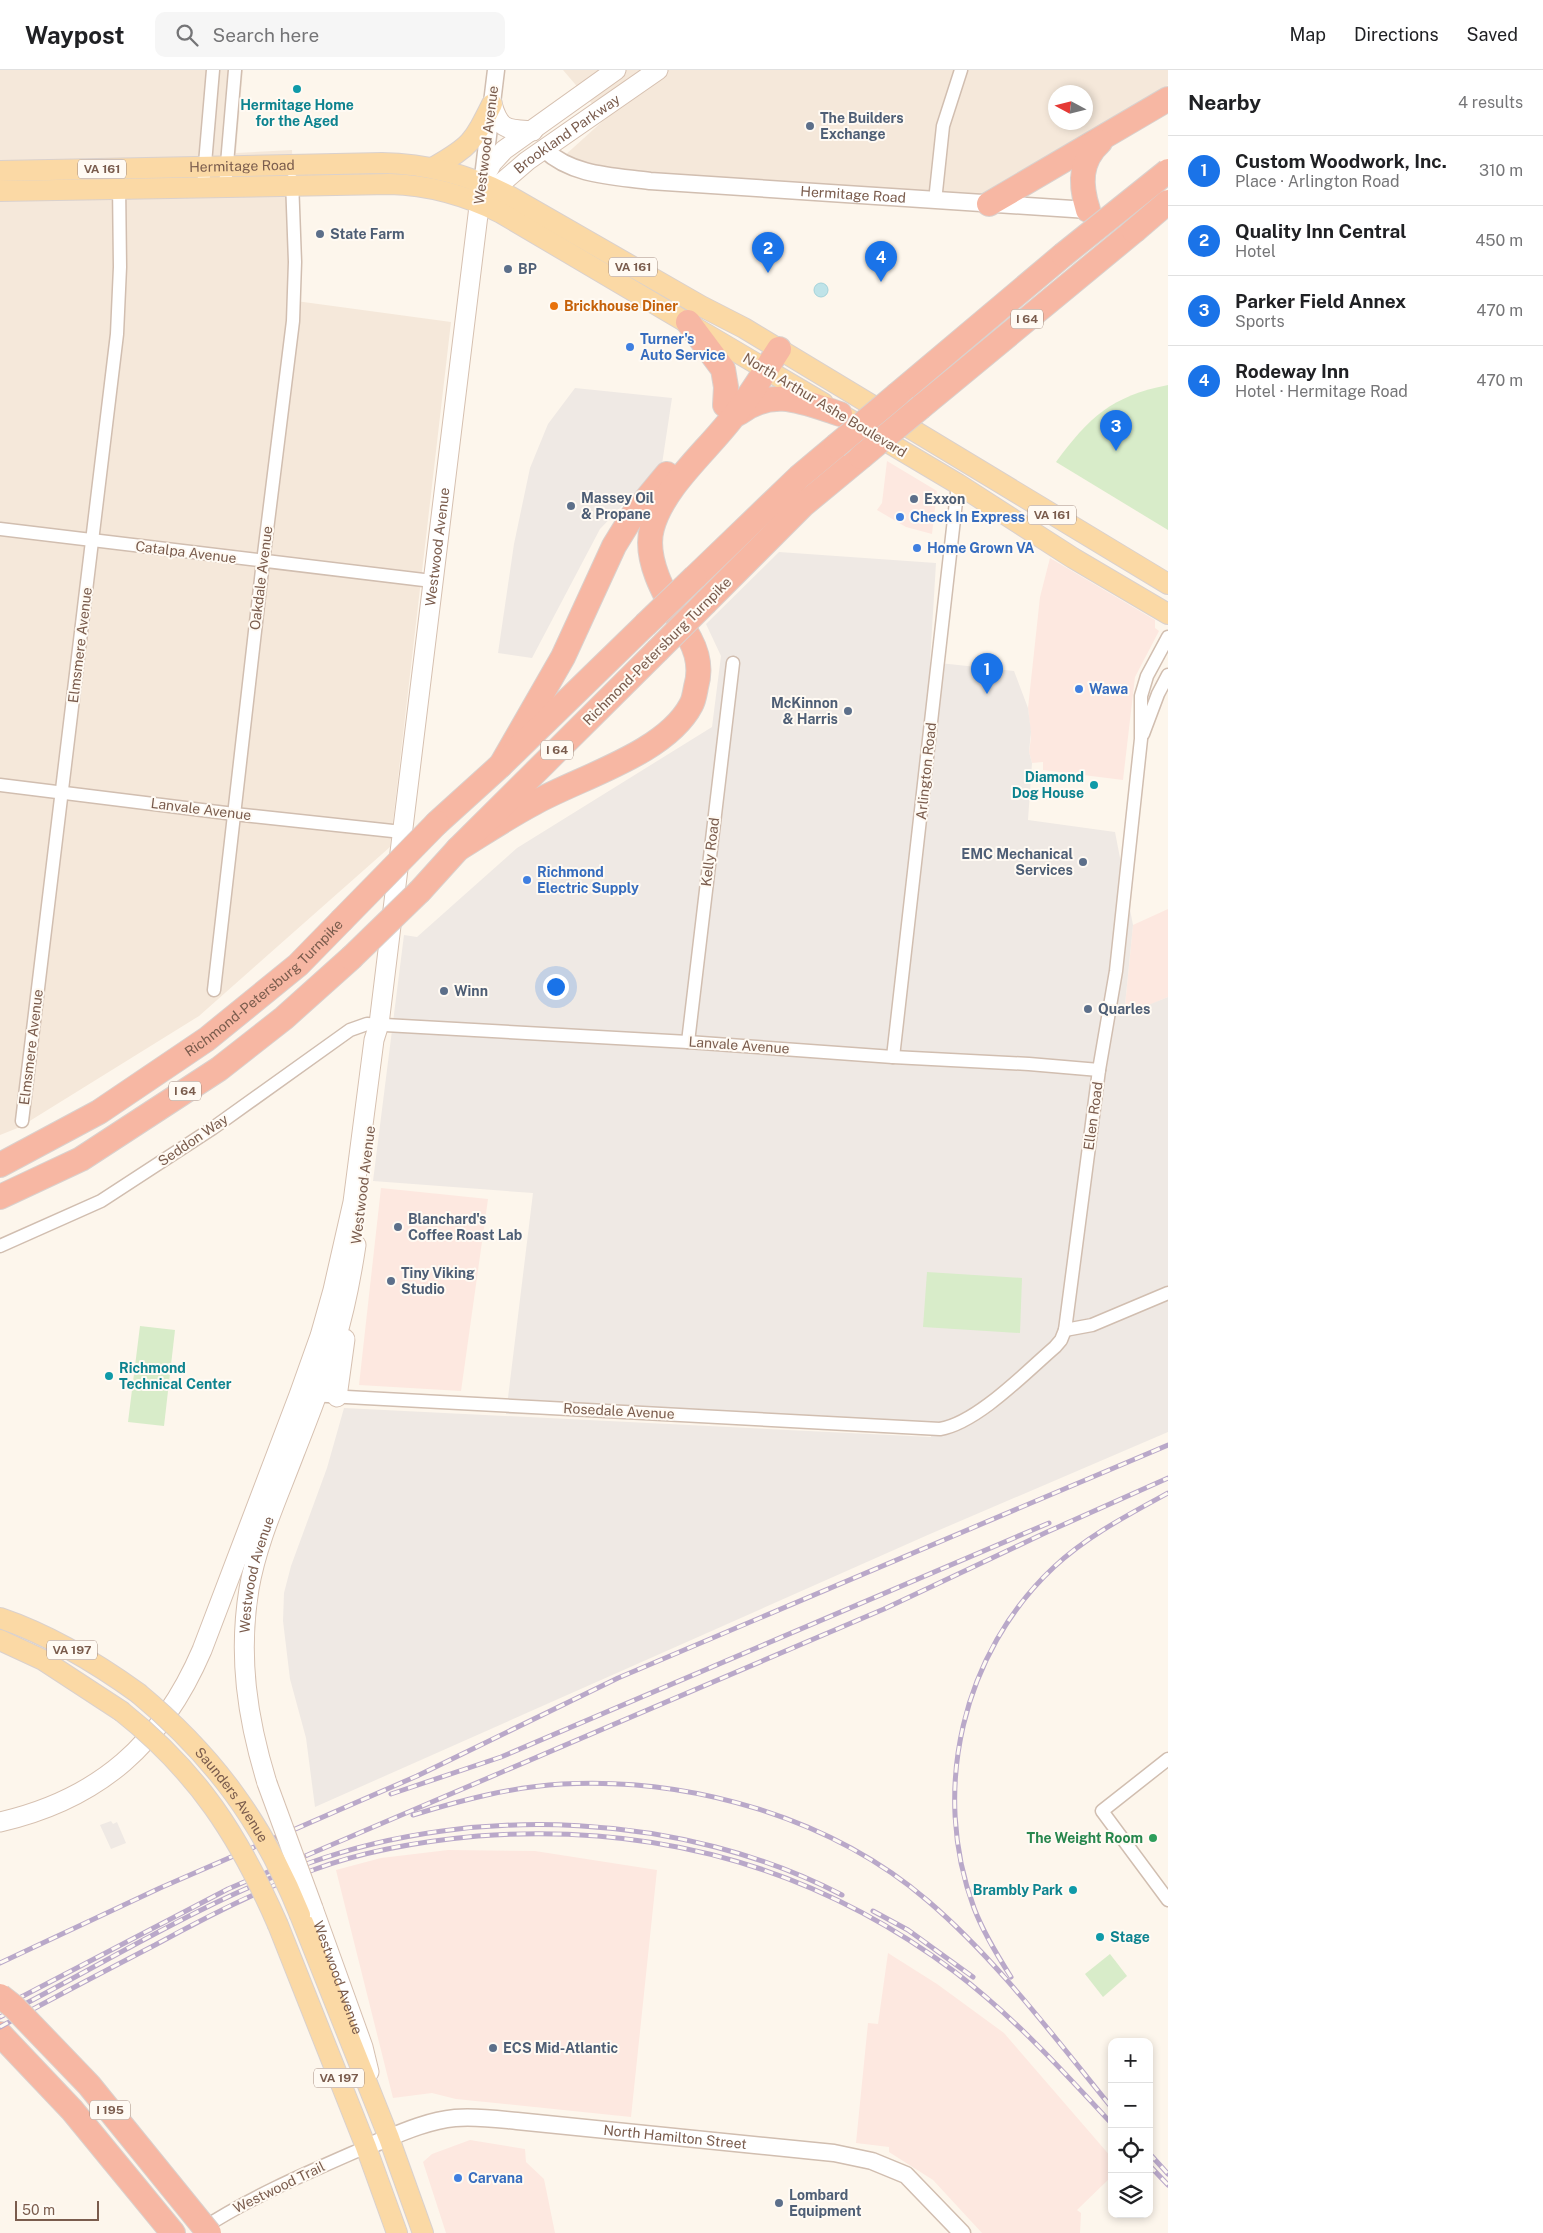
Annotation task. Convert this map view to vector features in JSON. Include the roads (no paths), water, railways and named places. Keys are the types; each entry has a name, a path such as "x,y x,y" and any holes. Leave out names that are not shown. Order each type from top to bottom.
{"highway":[{"path":"989,204 1168,99"},
{"path":"1088,210 1082,192 1084,170 1093,149 1107,136"},
{"name":"Richmond-Petersburg Turnpike","path":"0,1165 99,1112 207,1039 298,965 437,823 501,765 799,477 1063,255 1168,171"},
{"name":"Richmond-Petersburg Turnpike","path":"0,1197 81,1159 219,1069 284,1018 352,958 420,891 458,849 803,505 1168,202"},
{"path":"688,322 723,369 729,411"},
{"path":"458,849 536,802 613,765 655,742 675,725 691,705 698,680 699,663 694,646 664,590 652,561 650,540 655,518 670,493 776,347"},
{"path":"501,765 555,674 614,546 633,515 729,411 768,399 804,403 840,414"},
{"name":"I 195","path":"0,1996 14,2007 89,2085 209,2233"},
{"name":"I 195","path":"0,2034 72,2110 173,2233"}],"main road":[{"name":"Brookland Parkway","path":"479,202 488,185 495,159 504,150 616,70"},
{"name":"Brookland Parkway","path":"488,185 545,150 658,70"},
{"path":"492,104 497,120 502,125 514,129 533,131"},
{"path":"434,167 468,145 477,134 492,104"},
{"name":"Hermitage Road","path":"0,171 382,162 434,167 488,185"},
{"name":"Hermitage Road","path":"0,191 292,185 415,185 439,189 479,202"},
{"name":"North Arthur Ashe Boulevard","path":"488,185 776,347 1168,584"},
{"name":"North Arthur Ashe Boulevard","path":"479,202 688,322 958,484 1074,558 1168,614"},
{"name":"Westwood Avenue","path":"423,2233 306,1912 252,1731 245,1684 244,1652 246,1611 250,1587 263,1537 308,1395 320,1336 350,1220 374,1040 379,1024 479,202"},
{"name":"Hermitage Road","path":"1088,210 1168,215"},
{"path":"958,484 964,480 977,480 1036,513 1073,528"},
{"name":"Westwood Avenue","path":"0,1822 51,1807 105,1777 135,1752 172,1709 191,1676 308,1395 336,1340 351,1277 382,1038 379,1024"},
{"path":"337,1397 349,1311 351,1277"},
{"name":"Saunders Avenue","path":"0,1618 62,1644 106,1670 138,1692 190,1739 241,1801 306,1912"},
{"name":"VA 197","path":"0,1640 43,1660 121,1711 174,1758 214,1805 242,1850 278,1925 366,2147 397,2233"},
{"path":"0,1650 70,1676"}],"street":[{"path":"203,187 213,70"},
{"path":"225,187 235,70"},
{"name":"Westwood Avenue","path":"488,185 492,104 496,70"},
{"path":"935,201 942,126 960,70"},
{"name":"Hermitage Road","path":"545,150 559,162 579,170 650,181 1088,210"},
{"name":"Oakdale Avenue","path":"214,990 295,299 292,165"},
{"name":"Elmsmere Avenue","path":"22,1121 120,307 119,168"},
{"name":"Arlington Road","path":"894,1057 958,484"},
{"name":"Catalpa Avenue","path":"0,529 432,581"},
{"name":"Ellen Road","path":"940,1429 963,1422 981,1410 1055,1347 1061,1340 1065,1330 1099,1070 1116,972 1141,739 1140,705 1143,685 1151,666 1168,638"},
{"name":"Kelly Road","path":"688,1042 733,663"},
{"name":"Ellen Road","path":"1141,739 1158,694 1168,675"},
{"name":"Lanvale Avenue","path":"0,785 234,814 402,832"},
{"name":"Seddon Way","path":"0,1246 101,1201 213,1128 350,1030 367,1024 379,1024"},
{"name":"Lanvale Avenue","path":"379,1024 688,1042 1099,1070"},
{"path":"1065,1330 1092,1325 1168,1293"},
{"name":"Rosedale Avenue","path":"308,1395 940,1429"},
{"path":"1168,1759 1102,1811 1168,1900"},
{"name":"North Hamilton Street","path":"366,2147 446,2120 477,2118 834,2153 872,2161 906,2175 962,2233"},
{"name":"Westwood Trail","path":"196,2233 246,2203 317,2168 366,2147"}],"water":[{"path":"818,283 824,283 828,290 824,297 818,297 814,293 814,287"}],"railway":[{"path":"0,1963 160,1888 417,1776 618,1678 1168,1445"},
{"path":"0,2008 228,1889 884,1609 1047,1532 1168,1478"},
{"path":"1011,1977 986,1935 974,1908 961,1863 955,1817 956,1771 963,1725 977,1681 997,1640 1023,1601 1054,1567 1080,1545 1168,1493"},
{"path":"391,1794 501,1757 1049,1523"},
{"path":"413,1815 468,1799 524,1788 562,1784 610,1784 659,1788 708,1796 756,1808 803,1825 847,1846 889,1872 928,1901 954,1924 1025,2000 1108,2103"},
{"path":"0,2017 152,1935 230,1896 269,1879 309,1863 373,1844 441,1831 509,1825 579,1826 648,1833 716,1847 781,1868 842,1895"},
{"path":"0,2027 233,1904 272,1886 333,1863 395,1847 478,1836 543,1834 607,1837 669,1845 729,1859 788,1879 846,1904 901,1935 955,1972 997,2007 1036,2044 1108,2120"},
{"path":"873,1911 908,1930 973,1977"},
{"path":"1153,2157 1168,2174"},
{"path":"1153,2169 1168,2185"}],"place":[{"name":"Hermitage Home for the Aged","path":"297,89"},
{"name":"The Builders Exchange","path":"810,126"},
{"name":"State Farm","path":"320,234"},
{"name":"BP","path":"508,269"},
{"name":"Quality Inn Central","path":"768,273"},
{"name":"Rodeway Inn","path":"881,282"},
{"name":"Brickhouse Diner","path":"554,306"},
{"name":"Turner's Auto Service","path":"630,347"},
{"name":"Parker Field Annex","path":"1116,451"},
{"name":"Exxon","path":"914,499"},
{"name":"Massey Oil & Propane","path":"571,506"},
{"name":"Check In Express","path":"900,517"},
{"name":"Home Grown VA","path":"917,548"},
{"name":"Wawa","path":"1079,689"},
{"name":"Custom Woodwork, Inc.","path":"987,694"},
{"name":"McKinnon & Harris","path":"848,711"},
{"name":"Diamond Dog House","path":"1094,785"},
{"name":"EMC Mechanical Services","path":"1083,862"},
{"name":"Richmond Electric Supply","path":"527,880"},
{"name":"Winn","path":"444,991"},
{"name":"Quarles","path":"1088,1009"},
{"name":"Blanchard's Coffee Roast Lab","path":"398,1227"},
{"name":"Tiny Viking Studio","path":"391,1281"},
{"name":"Richmond Technical Center","path":"109,1376"},
{"name":"The Weight Room","path":"1153,1838"},
{"name":"Brambly Park","path":"1073,1890"},
{"name":"Stage","path":"1100,1937"},
{"name":"ECS Mid-Atlantic","path":"493,2048"},
{"name":"Carvana","path":"458,2178"},
{"name":"Lombard Equipment","path":"779,2203"}]}
